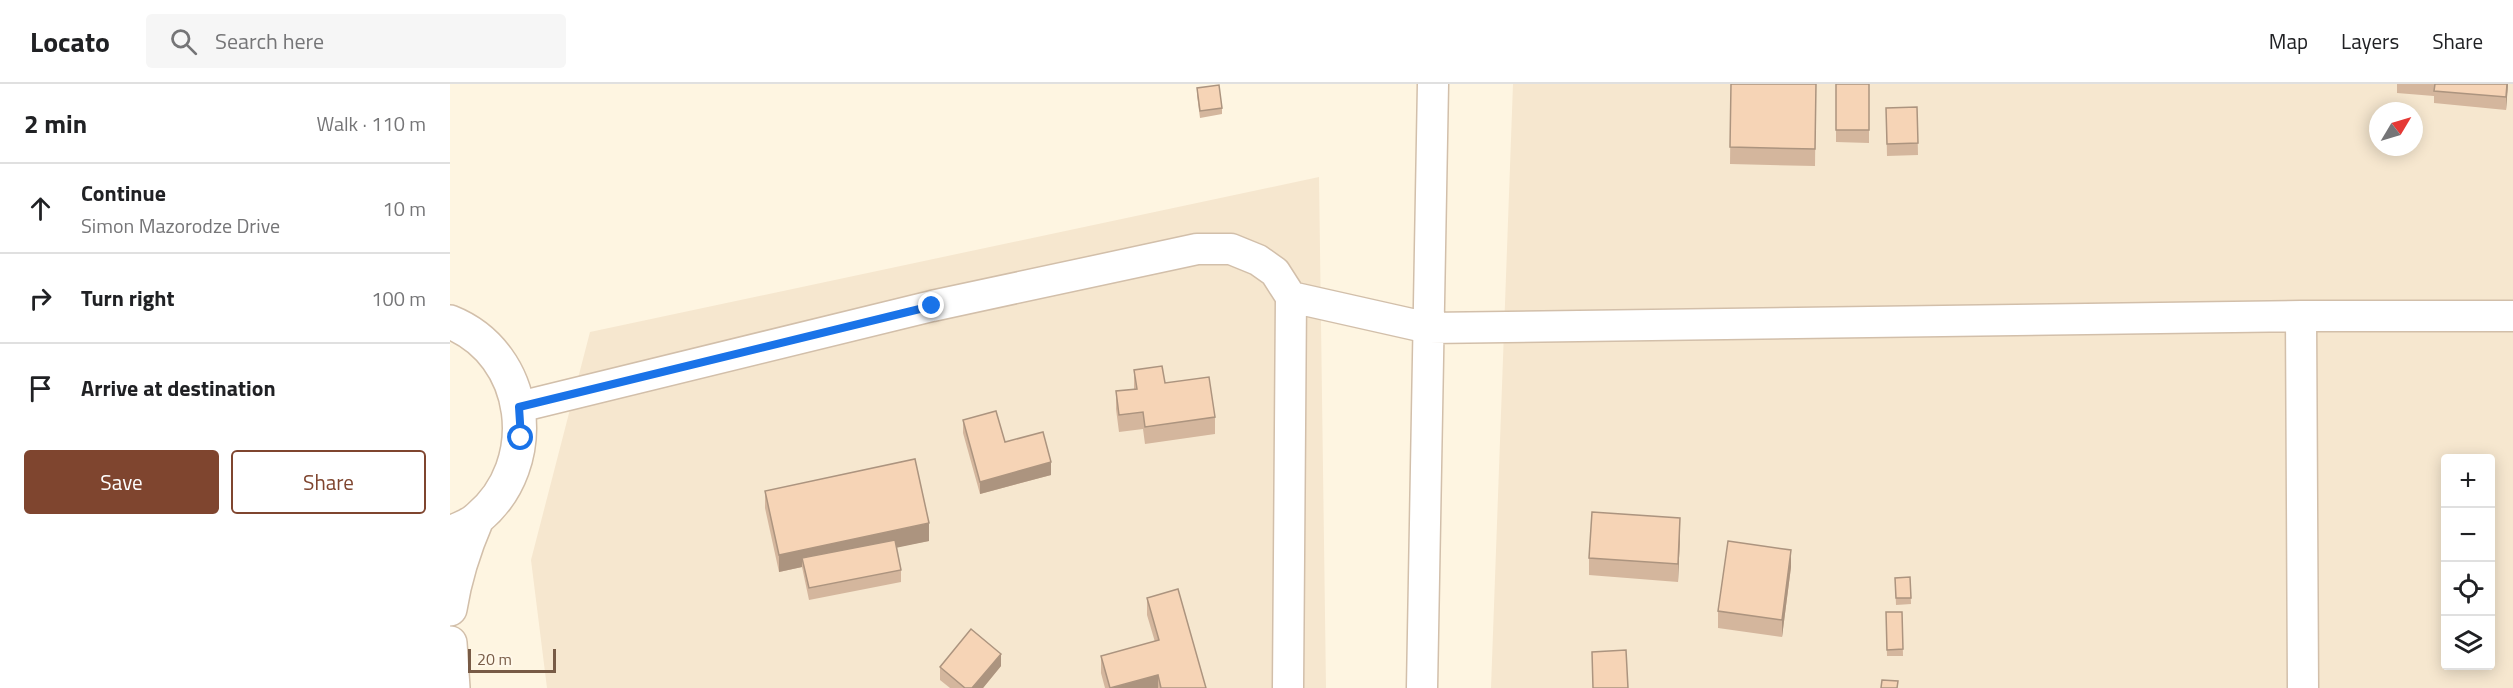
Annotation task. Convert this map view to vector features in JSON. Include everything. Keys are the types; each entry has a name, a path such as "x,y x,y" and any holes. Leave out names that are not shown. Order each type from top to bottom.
{"street":[{"path":"1422,688 1433,84"},
{"path":"519,407 932,306 1197,249 1231,249 1258,260 1275,273 1291,297 1288,688"},
{"path":"1291,297 1429,328 2301,316 2513,316"},
{"path":"2301,316 2303,688"},
{"path":"450,609 463,551 464,526 498,496 514,469 521,438 519,407 509,376 490,349 455,318"},
{"path":"450,643 453,688"}],"shaded area":[{"path":"1513,84 2513,84 2513,688 1491,688"},
{"path":"1319,177 1326,688 547,688 531,560 590,332"}],"building":[{"path":"1731,84 1816,84 1815,149 1730,147"},
{"path":"1836,84 1869,84 1869,130 1836,130"},
{"path":"2435,84 2507,84 2506,97 2434,91"},
{"path":"1219,85 1222,108 1200,111 1197,88"},
{"path":"1917,107 1918,143 1887,144 1886,108"},
{"path":"1162,366 1165,383 1209,377 1215,417 1145,427 1143,412 1119,415 1116,391 1137,389 1134,370"},
{"path":"996,411 1005,442 1043,432 1051,462 980,482 963,420"},
{"path":"915,459 929,523 779,555 765,491"},
{"path":"1592,512 1680,518 1678,564 1589,558"},
{"path":"895,540 901,570 809,588 802,558"},
{"path":"1728,541 1791,550 1782,620 1718,611"},
{"path":"1910,577 1911,598 1896,598 1895,578"},
{"path":"1178,589 1206,688 1161,688 1158,675 1110,688 1101,656 1159,640 1147,598"},
{"path":"1886,612 1902,612 1903,649 1887,650"},
{"path":"971,629 1001,654 972,688 965,688 940,667"},
{"path":"1626,650 1628,688 1593,688 1592,652"},
{"path":"1882,680 1898,681 1897,688 1881,688"}],"route":[{"path":"521,438 519,407 932,306"}]}
